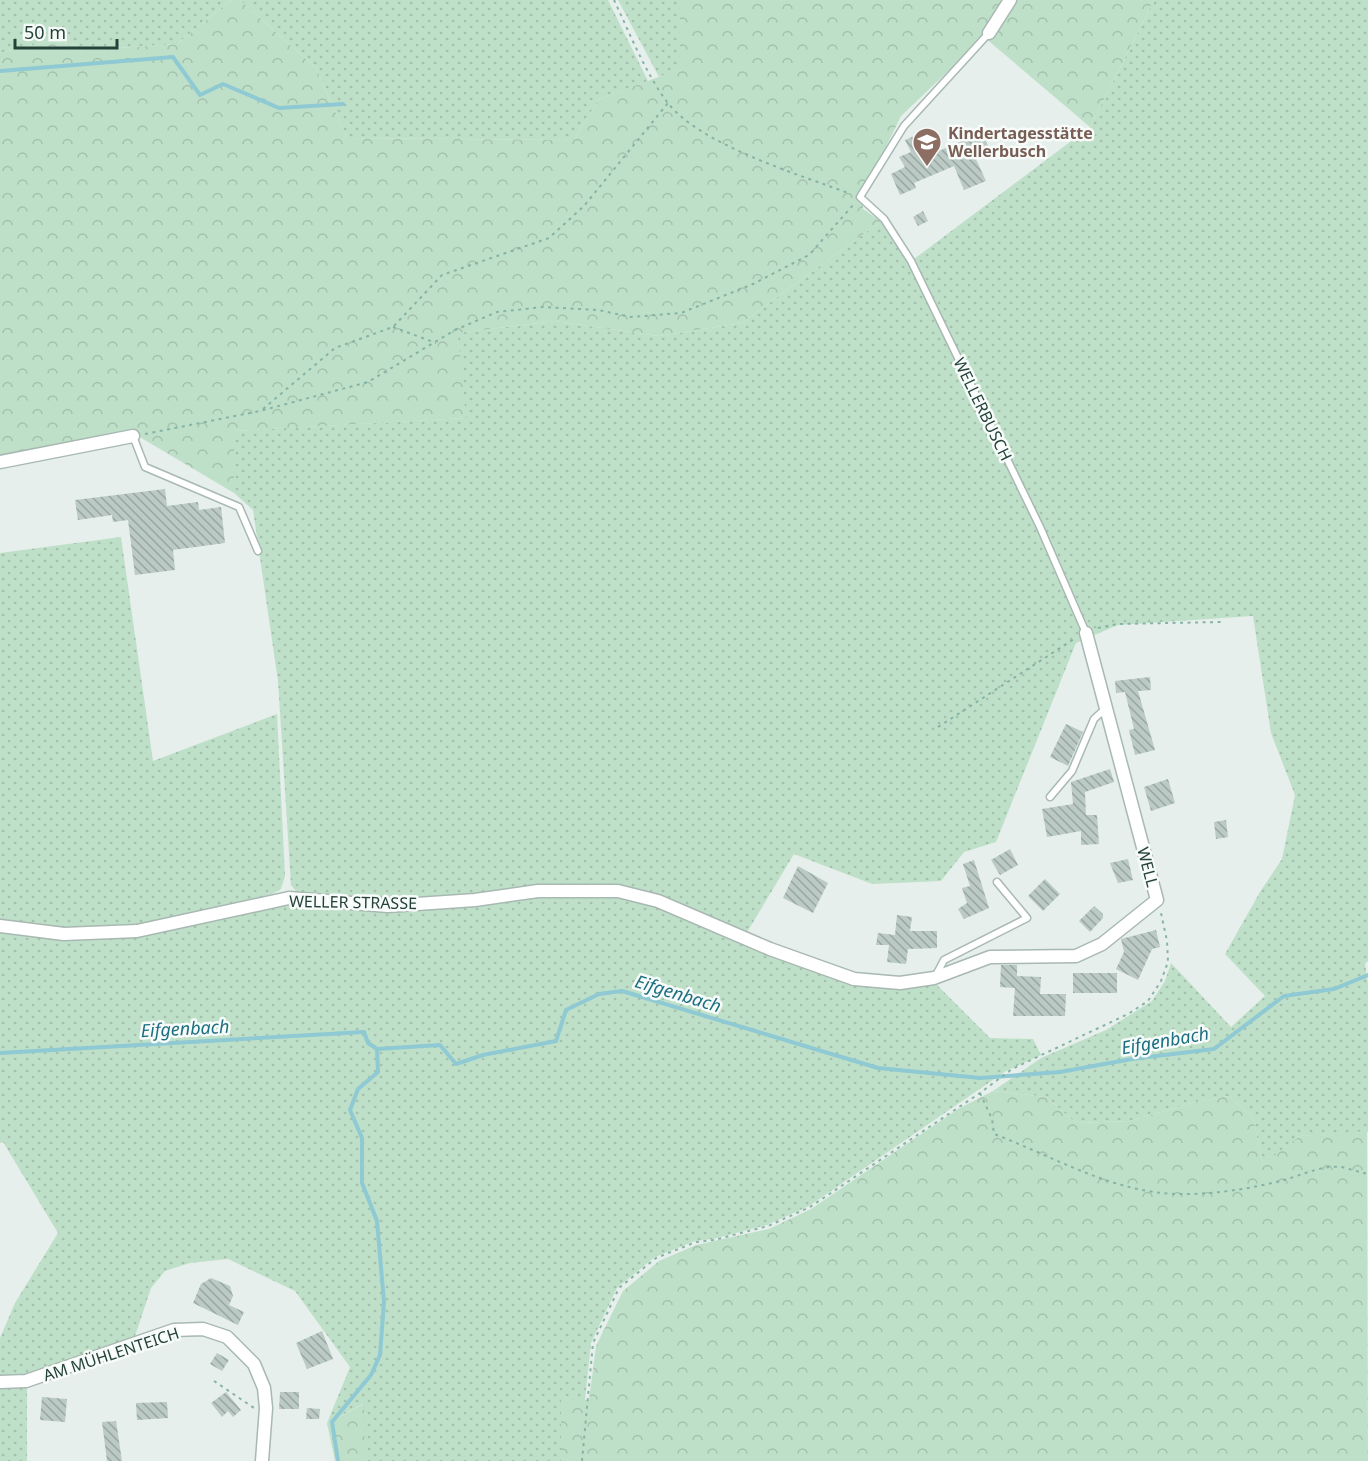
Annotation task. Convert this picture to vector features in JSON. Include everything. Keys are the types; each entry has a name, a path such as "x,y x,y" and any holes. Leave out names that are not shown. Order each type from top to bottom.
{"street":[{"path":"988,33 1010,0"},
{"path":"0,462 133,436"},
{"name":"WELL","path":"770,949 854,979 900,983 934,978 990,957 1076,956 1102,944 1157,900 1086,633"},
{"name":"WELLER STRASSE","path":"0,926 64,934 137,931 289,898 388,906 475,900 538,891 618,891 658,901 770,949"},
{"name":"AM MÜHLENTEICH","path":"0,1382 26,1381 174,1330 203,1329 227,1338 254,1364 264,1388 266,1408 262,1461"}],"lane":[{"path":"860,197 904,126 988,33"},
{"name":"WELLERBUSCH","path":"860,197 884,219 911,261 1040,527 1086,633"},
{"path":"133,436 145,467 239,507 258,551"},
{"path":"1050,797 1072,771 1095,719 1106,709"},
{"path":"934,978 944,960 1027,918 997,882"}],"path":[{"path":"133,436 260,411 368,382 436,344 455,330 496,312 543,307 598,310 631,317 681,313 753,284 809,255 860,197 716,139 686,121 668,103 653,80 614,0"},
{"path":"260,411 335,348 393,327 442,275 549,238 585,206 668,103"},
{"path":"393,327 436,344"},
{"path":"938,727 1086,633 1117,624 1221,622"},
{"path":"582,1461 593,1343 619,1288 656,1258 696,1242 714,1240 768,1226 810,1207 980,1094 1012,1069 1104,1027 1148,1000 1161,981 1168,962 1167,940 1157,900"},
{"path":"980,1094 992,1119 994,1134 1042,1152 1082,1173 1139,1190 1176,1194 1249,1188 1317,1169 1340,1167 1368,1174"},
{"path":"214,1381 252,1408 266,1408"}],"green space":[{"path":"0,0 231,0 177,44 102,49 50,41 0,53"},
{"path":"231,0 240,0 316,68 347,138 574,140 599,99 680,69 680,0 1154,0 1090,127 984,37 901,116 863,194 863,209 881,221 742,323 658,336 555,321 458,333 466,418 234,431 234,493 133,433 0,461 0,53 50,41 102,49 177,44"},
{"path":"240,0 608,0 648,81 599,99 574,140 347,138 316,68"},
{"path":"618,0 680,0 681,69 659,77"},
{"path":"1154,0 1368,0 1368,961 1365,964 1368,983 1368,1132 1300,1136 1263,1165 1253,1118 1229,1096 1195,1102 1130,1121 1076,1123 1046,1097 993,1091 1041,1058 1106,1030 1152,1001 1165,981 1171,963 1231,1027 1265,996 1225,954 1260,892 1282,859 1295,795 1271,733 1253,616 1118,625 1092,636 914,259 1090,127"},
{"path":"881,221 909,265 1037,529 1085,639 1076,643 996,842 964,852 941,881 872,884 794,854 746,934 619,889 388,902 299,895 291,885 278,681 253,510 234,493 234,431 465,418 457,333 555,321 658,336 742,323"},
{"path":"121,537 153,761 277,714 285,876 281,889 272,894 205,912 121,928 86,929 0,922 0,553"},
{"path":"539,893 618,893 660,903 854,981 935,980 938,986 990,1038 1033,1039 1041,1055 1006,1071 809,1206 767,1225 713,1239 695,1241 655,1257 617,1288 591,1343 585,1400 561,1400 561,1461 364,1461 363,1404 327,1423 350,1367 295,1291 228,1259 190,1263 165,1271 151,1288 134,1339 25,1375 0,1377 0,1338 15,1303 58,1233 3,1142 0,1143 0,929 62,936 288,904 389,908"},
{"path":"993,1091 1046,1097 1076,1123 1130,1121 1195,1102 1229,1096 1253,1118 1263,1164 1300,1136 1367,1131 1368,1461 561,1461 561,1400 589,1400 596,1346 623,1291 659,1261 696,1245 769,1229 811,1209 958,1109"},
{"path":"27,1385 27,1461 0,1461 0,1387"},
{"path":"364,1404 365,1461 335,1461 327,1423"}],"building":[{"path":"930,129 939,151 982,132 990,150 975,157 986,181 964,190 954,166 914,183 916,188 900,195 891,174 905,167 899,157 911,152 905,140"},
{"path":"923,211 928,221 918,226 913,217"},
{"path":"165,489 167,506 198,502 199,510 221,507 225,543 173,550 175,570 135,575 128,520 113,522 112,515 78,520 75,500"},
{"path":"1150,677 1151,690 1138,691 1155,750 1135,755 1129,730 1134,729 1125,692 1116,693 1115,681"},
{"path":"1066,724 1083,732 1068,766 1050,757"},
{"path":"1110,769 1114,782 1085,792 1086,815 1097,815 1099,844 1081,845 1081,831 1047,837 1042,809 1073,804 1071,782"},
{"path":"1168,779 1175,803 1151,811 1144,787"},
{"path":"1226,820 1228,837 1216,839 1214,822"},
{"path":"1010,849 1018,865 1000,875 991,860"},
{"path":"1128,859 1133,880 1118,883 1110,863"},
{"path":"974,860 989,908 964,919 958,909 967,903 962,888 970,886 963,864"},
{"path":"798,866 828,883 813,913 783,898"},
{"path":"1045,879 1060,894 1043,911 1028,896"},
{"path":"1094,906 1103,914 1103,918 1090,932 1079,921"},
{"path":"897,915 912,917 910,931 937,931 937,948 908,949 906,964 887,962 889,945 876,945 878,933 895,935"},
{"path":"1156,930 1160,947 1152,949 1138,980 1116,969 1124,952 1121,939"},
{"path":"1001,965 1017,965 1017,976 1041,977 1040,994 1066,994 1065,1016 1013,1016 1015,988 1000,987"},
{"path":"1073,973 1117,973 1117,993 1073,993"},
{"path":"211,1278 230,1286 233,1296 229,1305 244,1312 238,1325 193,1303 201,1284"},
{"path":"322,1331 333,1359 307,1369 296,1343"},
{"path":"217,1353 229,1360 222,1371 210,1364"},
{"path":"226,1392 241,1410 233,1417 228,1411 222,1417 211,1403"},
{"path":"280,1392 299,1392 299,1409 279,1409"},
{"path":"42,1397 67,1399 65,1422 40,1420"},
{"path":"167,1402 168,1418 137,1420 136,1403"},
{"path":"307,1408 320,1409 319,1419 306,1419"},
{"path":"116,1421 122,1461 107,1461 102,1422"}],"waterway":[{"path":"0,71 173,57 200,95 223,84 279,108 343,104"},
{"name":"Eifgenbach","path":"0,1053 364,1032 368,1043 377,1049 440,1045 456,1064 483,1055 556,1041 566,1010 599,994 622,991 878,1068 980,1078 1060,1072 1132,1059 1214,1049 1284,996 1334,989 1368,975"},
{"path":"338,1461 332,1422 371,1375 380,1355 384,1302 377,1221 362,1183 362,1138 350,1110 358,1089 378,1072 377,1049"}],"place":[{"name":"Kindertagesstätte Wellerbusch","path":"927,168"}]}
